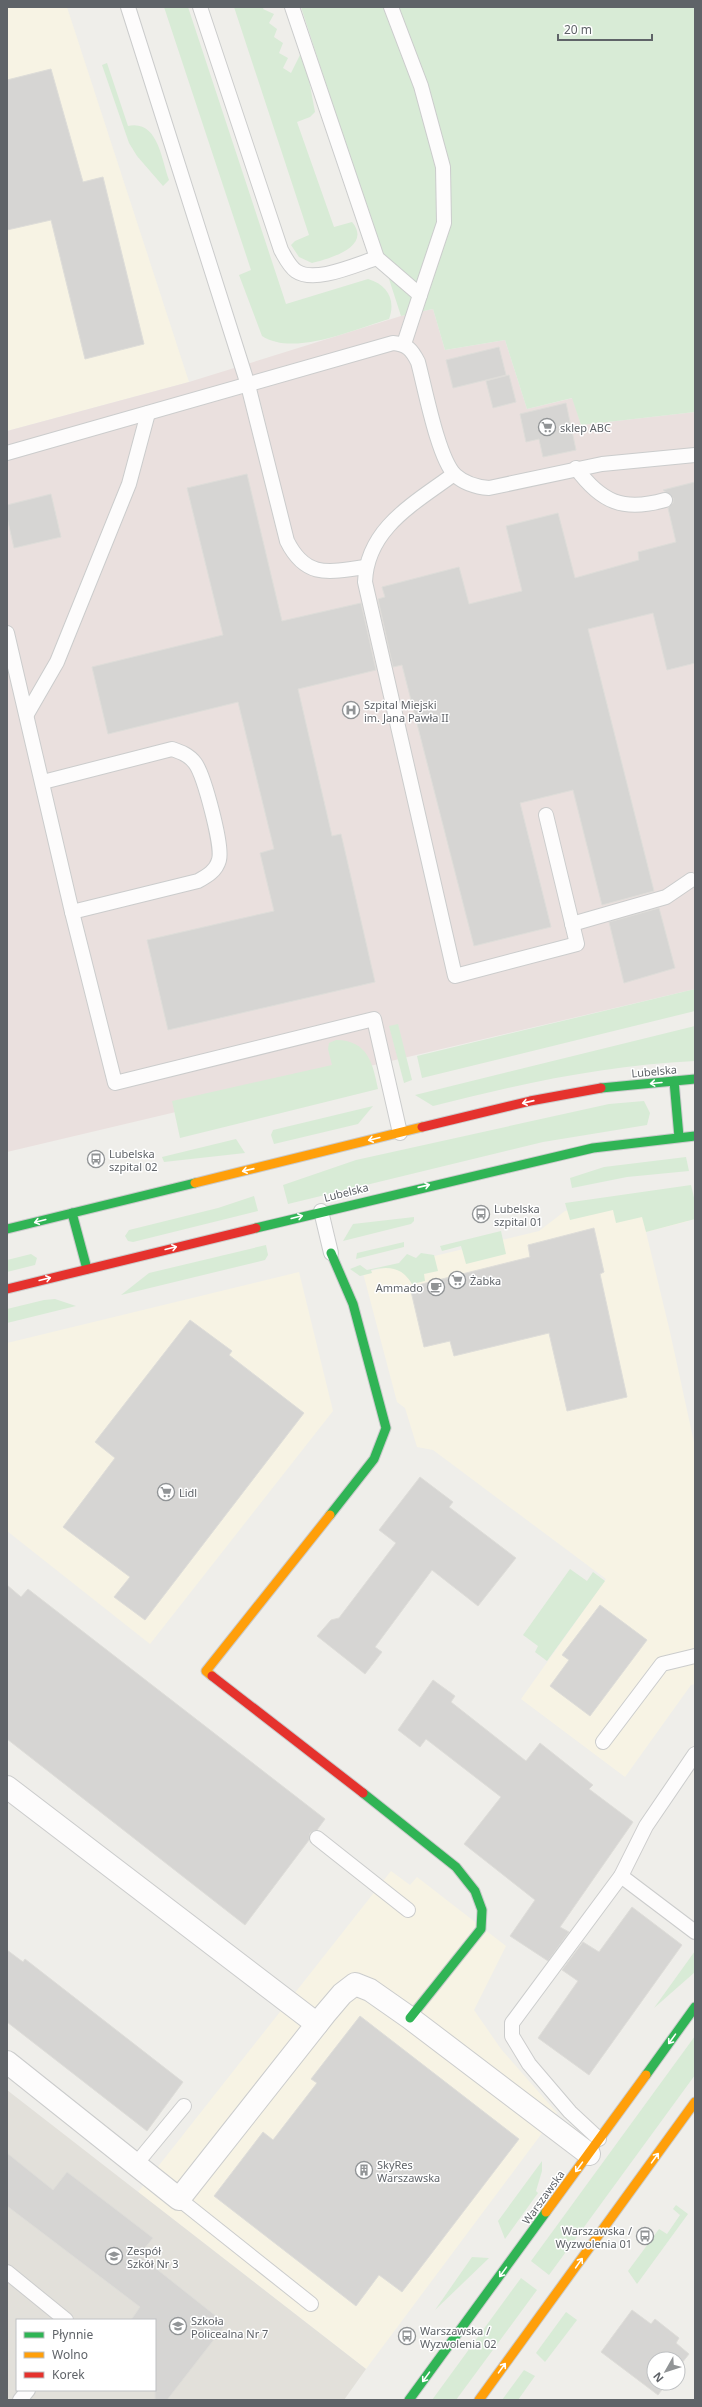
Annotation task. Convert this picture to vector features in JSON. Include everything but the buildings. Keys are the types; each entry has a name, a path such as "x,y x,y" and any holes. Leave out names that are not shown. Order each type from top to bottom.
{"main road":[{"name":"Lubelska","path":"7,1229 530,1101 614,1086 695,1079"},
{"path":"674,1081 679,1137"},
{"name":"Lubelska","path":"7,1289 321,1211 593,1148 695,1136"},
{"path":"72,1213 87,1269"},
{"path":"331,1253 353,1304 386,1428 374,1459 206,1672 433,1847 461,1872 474,1890 482,1910 481,1929 410,2018"},
{"name":"Warszawska","path":"409,2400 695,2007"},
{"path":"479,2400 695,2102"}],"street":[{"path":"7,1787 317,2024"},
{"path":"7,2062 179,2199 317,2024 342,1994 354,1984 370,1990 594,2146"}],"lane":[{"path":"128,7 248,385 287,541 293,553 312,570 325,572 366,567"},
{"path":"200,7 281,250 287,261 295,271 306,275 320,276 377,258"},
{"path":"292,7 377,258 420,295"},
{"path":"391,7 422,86 443,167 444,223 404,344"},
{"path":"7,453 248,385 393,342 404,344 412,351 418,362 440,443 454,474 465,482 477,487 488,488 576,468 695,455"},
{"path":"26,714 57,662 126,491 148,413"},
{"path":"576,468 596,492 608,500 629,506 665,500"},
{"path":"454,474 393,522 371,550 366,567 367,595 455,976 577,944 546,815"},
{"path":"7,633 43,782 72,912 115,1083 374,1019 400,1133"},
{"path":"43,782 172,749 185,753 201,772 220,846 219,860 212,873 198,881 72,912"},
{"path":"572,924 666,897 691,880"},
{"path":"321,1211 331,1253"},
{"path":"603,1742 662,1664 695,1656"},
{"path":"594,2146 570,2112 529,2064 512,2036 512,2023 621,1876 646,1826 695,1754"},
{"path":"317,1838 408,1910"},
{"path":"621,1876 695,1932"},
{"path":"136,2164 184,2106"},
{"path":"179,2199 311,2304"},
{"path":"7,2272 65,2319"},
{"path":"20,2400 27,2391"}],"shaded area":[{"path":"7,7 67,7 189,382 7,431"},
{"name":"Szpital Miejski im. Jana Pawła II","path":"433,309 445,350 505,340 527,409 573,398 581,425 695,412 695,989 7,1152 7,431 189,382 401,316"},
{"path":"638,1197 689,1221 646,1232 695,1447 695,1684 691,1685 625,1777 521,1699 606,1579 433,1450 417,1447 405,1408 397,1402 363,1273 539,1231 565,1211"},
{"path":"299,1272 333,1411 150,1644 7,1531 7,1343"},
{"path":"391,1871 410,1885 417,1877 506,1946 474,2010 501,2049 557,2113 366,2369 138,2192"},
{"name":"Zespół Szkół Nr 3","path":"7,2090 366,2369 344,2400 7,2400"}],"green space":[{"path":"164,7 188,7 286,304 368,279 381,285 389,294 391,300 391,312 389,319 325,339 307,342 291,344 275,342 262,336 239,275 251,270"},
{"path":"234,7 264,7 263,9 274,14 269,23 277,29 274,37 283,43 279,53 288,58 283,68 291,73 301,53 309,80 315,112 310,117 297,122 334,227 352,222 357,231 357,238 353,245 337,255 312,263 299,257 291,245 295,241 309,235"},
{"path":"301,7 695,7 695,412 581,425 572,398 527,409 505,340 445,350 433,309 401,316"},
{"path":"107,63 128,126 138,126 146,129 157,142 169,180 163,186 137,156 129,143 102,65"},
{"path":"695,989 695,1011 422,1078 417,1056"},
{"path":"398,1024 412,1080 404,1083 389,1026"},
{"path":"695,1026 695,1061 662,1063 596,1071 530,1083 433,1106 415,1095"},
{"path":"336,1040 347,1041 362,1049 371,1063 378,1089 180,1138 172,1101 332,1065 328,1049 329,1043"},
{"path":"644,1101 650,1113 647,1125 543,1142 288,1204 283,1185 356,1160 609,1104"},
{"path":"373,1106 358,1124 274,1144 271,1135 273,1130"},
{"path":"236,1139 245,1153 164,1162 162,1157"},
{"path":"686,1157 689,1171 627,1177 572,1188 570,1178 604,1167"},
{"path":"691,1185 695,1202 695,1219 646,1232 642,1217 616,1223 613,1210 570,1220 565,1203"},
{"path":"254,1196 258,1211 133,1242 128,1241 125,1236 129,1230 218,1208"},
{"path":"414,1217 414,1221 411,1224 343,1241 353,1224"},
{"path":"501,1231 506,1254 466,1264 461,1246 442,1251 440,1246"},
{"path":"404,1242 404,1247 356,1259 357,1253"},
{"path":"266,1245 268,1255 265,1260 121,1295 149,1273"},
{"path":"421,1253 434,1255 438,1271 424,1274 425,1281 412,1284 404,1274 394,1269 384,1268 371,1270 372,1273 360,1276 350,1269 360,1265 367,1270 399,1263 407,1254 416,1258"},
{"path":"31,1254 37,1258 35,1265 7,1272 7,1260"},
{"path":"55,1299 76,1306 7,1323 7,1309 44,1300"},
{"path":"570,1569 587,1581 593,1572 605,1581 547,1661 535,1652 538,1646 523,1635"},
{"path":"695,1951 695,1972 654,2008"},
{"path":"695,2036 695,2075 549,2275 531,2261"},
{"path":"542,2161 542,2171 536,2191 538,2193 505,2239 498,2221"},
{"path":"676,2205 688,2214 637,2284 628,2271 659,2229 667,2234 680,2215 673,2209"},
{"path":"472,2257 489,2258 435,2310"},
{"path":"521,2278 537,2290 456,2400 432,2400"},
{"path":"566,2312 577,2320 545,2362 536,2353"},
{"path":"524,2370 535,2376 518,2400 502,2400"}],"traffic: fast":[{"path":"601,1088 695,1079"},
{"path":"674,1081 679,1137"},
{"path":"256,1228 593,1148 695,1136"},
{"path":"7,1229 195,1183"},
{"path":"72,1213 87,1269"},
{"path":"330,1515 374,1459 386,1428 353,1304 331,1253"},
{"path":"363,1793 456,1867 475,1891 482,1910 481,1929 410,2018"},
{"path":"646,2075 695,2007"},
{"path":"409,2400 546,2212"}],"traffic: slow":[{"path":"195,1183 422,1127"},
{"path":"212,1676 206,1671 330,1515"},
{"path":"546,2212 646,2075"},
{"path":"479,2400 695,2102"}],"traffic: jam":[{"path":"422,1127 530,1101 601,1088"},
{"path":"7,1289 256,1228"},
{"path":"212,1676 363,1793"}],"place":[{"name":"sklep ABC","path":"547,427"},
{"name":"Szpital Miejski im. Jana Pawła II","path":"351,710"},
{"name":"Lubelska szpital 02","path":"96,1159"},
{"name":"Lubelska szpital 01","path":"481,1214"},
{"name":"Żabka","path":"457,1280"},
{"name":"Ammado","path":"436,1287"},
{"name":"Lidl","path":"166,1492"},
{"name":"SkyRes Warszawska","path":"364,2170"},
{"name":"Warszawska / Wyzwolenia 01","path":"645,2236"},
{"name":"Zespół Szkół Nr 3","path":"114,2256"},
{"name":"Szkoła Policealna Nr 7","path":"178,2326"},
{"name":"Warszawska / Wyzwolenia 02","path":"407,2336"}]}
